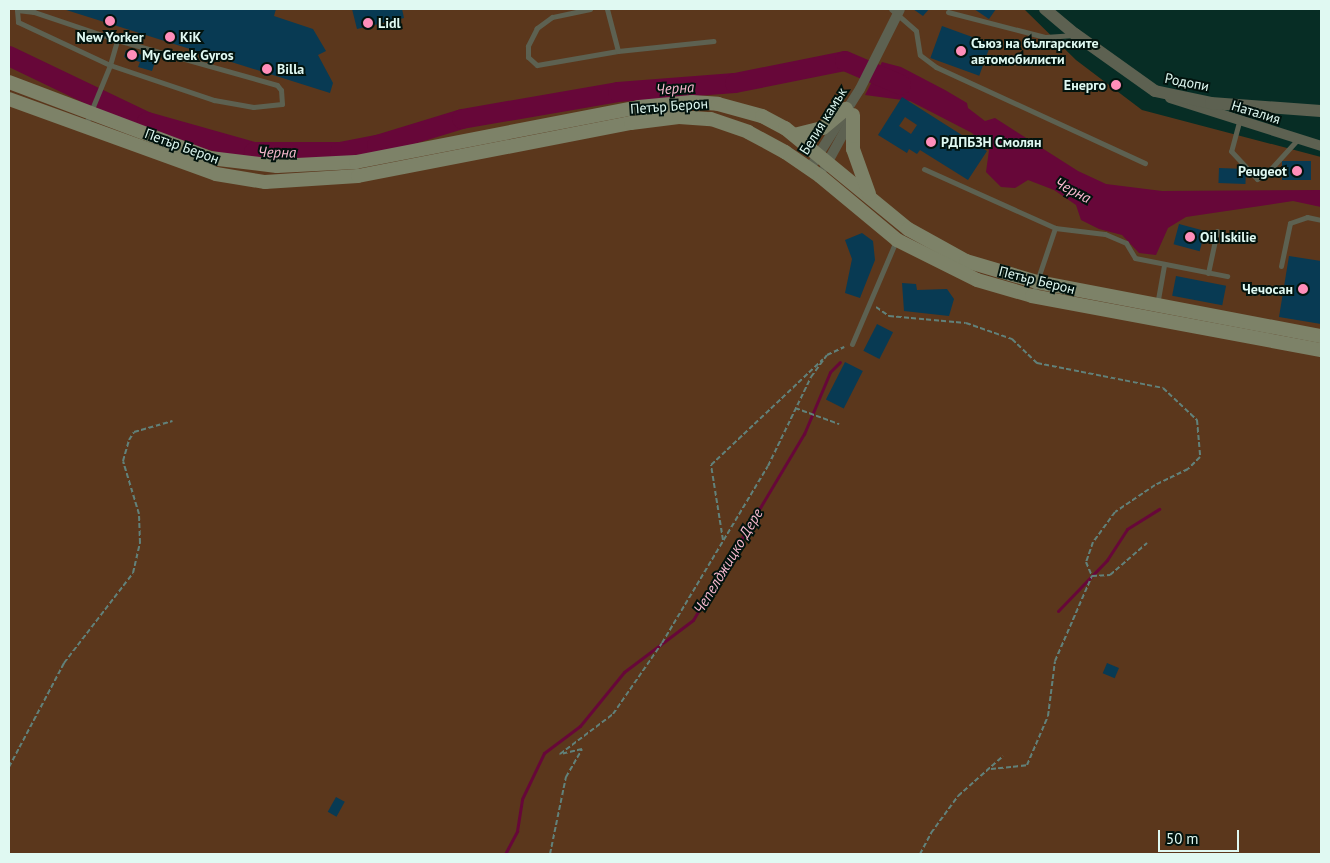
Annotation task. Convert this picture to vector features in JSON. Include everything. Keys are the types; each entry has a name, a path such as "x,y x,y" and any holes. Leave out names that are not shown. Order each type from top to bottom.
{"main road":[{"name":"Петър Берон","path":"9,82 91,110 210,158 277,166 356,162 622,109 674,103 704,102 749,111 794,135 908,228 952,255 1034,289 1156,306 1321,336"},
{"name":"Петър Берон","path":"9,99 216,174 264,182 358,176 630,123 679,117 711,120 737,127 815,172 897,240 958,272 1034,289 1153,320 1321,350"},
{"path":"794,135 823,128 850,112 852,149 871,197"}],"street":[{"name":"Родопи","path":"1045,9 1075,34 1155,92 1211,103 1321,110"},
{"name":"Белия камък","path":"815,172 850,112 896,10"},
{"name":"Наталия","path":"1155,92 1190,107 1321,146"}],"lane":[{"path":"590,9 552,17 537,28 528,46 528,57 537,65 618,51 713,42"},
{"path":"607,9 618,51"},
{"path":"17,10 34,12 117,40 277,85 284,98 282,104 252,106 214,100 110,65 18,22 17,10"},
{"path":"896,10 916,31 920,55 936,67 1145,163"},
{"path":"948,12 1045,37 1075,34"},
{"path":"84,127 110,65 117,40"},
{"path":"1239,122 1230,151 1257,179 1267,173 1298,139"},
{"path":"924,169 1055,228 1105,234 1126,243 1135,258 1164,266 1227,276"},
{"path":"1281,266 1290,223 1296,218 1307,217 1321,220"},
{"path":"1034,289 1055,228"},
{"path":"1208,273 1217,231"},
{"path":"852,344 897,240"},
{"path":"1153,320 1164,266"}],"path":[{"path":"870,302 888,316 966,322 1012,339 1037,363 1163,388 1197,420 1200,457 1188,469 1155,485 1116,512 1093,542 1086,562 1092,576 1055,661 1048,716 1027,765 991,769"},
{"path":"723,540 711,465 827,355 852,344"},
{"path":"550,854 566,777 582,749 560,754 613,714 662,643 768,466 811,377 827,355"},
{"path":"795,408 839,424"},
{"path":"9,767 64,663 133,573 140,542 139,514 123,461 129,440 134,432 172,421"},
{"path":"1092,576 1110,574 1147,543"},
{"path":"920,854 931,833 958,796 991,769 1003,756"}],"shaded area":[{"path":"9,9 1024,9 1076,60 1142,110 1321,157 1321,854 9,854"}],"water":[{"path":"882,62 901,67 945,90 967,103 968,108 985,121 995,118 1078,171 1106,184 1162,191 1321,190 1321,207 1293,201 1186,217 1168,228 1156,255 1139,253 1122,235 1099,229 1081,220 1076,205 1054,190 1028,180 1015,188 1001,187 986,172 989,150 972,133 910,101 865,95"}],"building":[{"path":"63,9 276,9 274,16 313,29 326,51 318,55 333,83 330,93"},
{"name":"Lidl","path":"352,9 402,9 404,18 357,29"},
{"path":"913,9 929,9 923,16"},
{"path":"974,9 996,9 989,19"},
{"name":"Съюз на българските автомобилисти","path":"942,26 991,44 979,76 930,58"},
{"path":"126,50 156,59 152,71 138,67 140,62 124,57"},
{"name":"РДПБЗН Смолян","path":"902,97 987,151 968,180 920,150 917,154 909,149 907,153 878,135","holes":["905,117 917,125 911,134 899,126"]},
{"name":"Peugeot","path":"1282,161 1311,161 1311,180 1282,180"},
{"path":"1219,168 1246,169 1245,184 1218,183"},
{"name":"Oil Iskilie","path":"1179,224 1205,231 1200,251 1174,244"},
{"path":"862,233 873,241 875,260 860,298 845,293 852,259 845,240"},
{"name":"Чечосан","path":"1289,256 1321,261 1321,324 1279,317"},
{"path":"1176,276 1226,286 1222,305 1172,296"},
{"path":"902,283 916,284 917,290 947,289 954,299 949,316 904,311"},
{"path":"877,324 893,332 879,359 863,351"},
{"path":"845,362 863,371 844,409 826,399"},
{"path":"1107,663 1119,668 1115,678 1103,673"},
{"path":"336,797 345,802 337,817 328,812"}],"waterway":[{"name":"Черна","path":"9,56 147,122 254,152 340,152 377,145 462,119 618,92 735,83 845,61 901,85"},
{"name":"Чепелджицко Дере","path":"505,854 517,831 522,799 544,753 580,726 624,672 693,620 804,434 830,372 840,362"},
{"path":"1058,611 1107,560 1127,529 1159,509"}],"place":[{"name":"New Yorker","path":"110,21"},
{"name":"Lidl","path":"368,23"},
{"name":"KiK","path":"170,37"},
{"name":"Съюз на българските автомобилисти","path":"961,51"},
{"name":"My Greek Gyros","path":"132,55"},
{"name":"Billa","path":"267,69"},
{"name":"Енерго","path":"1116,85"},
{"name":"РДПБЗН Смолян","path":"931,142"},
{"name":"Peugeot","path":"1297,171"},
{"name":"Oil Iskilie","path":"1190,237"},
{"name":"Чечосан","path":"1303,289"}]}
